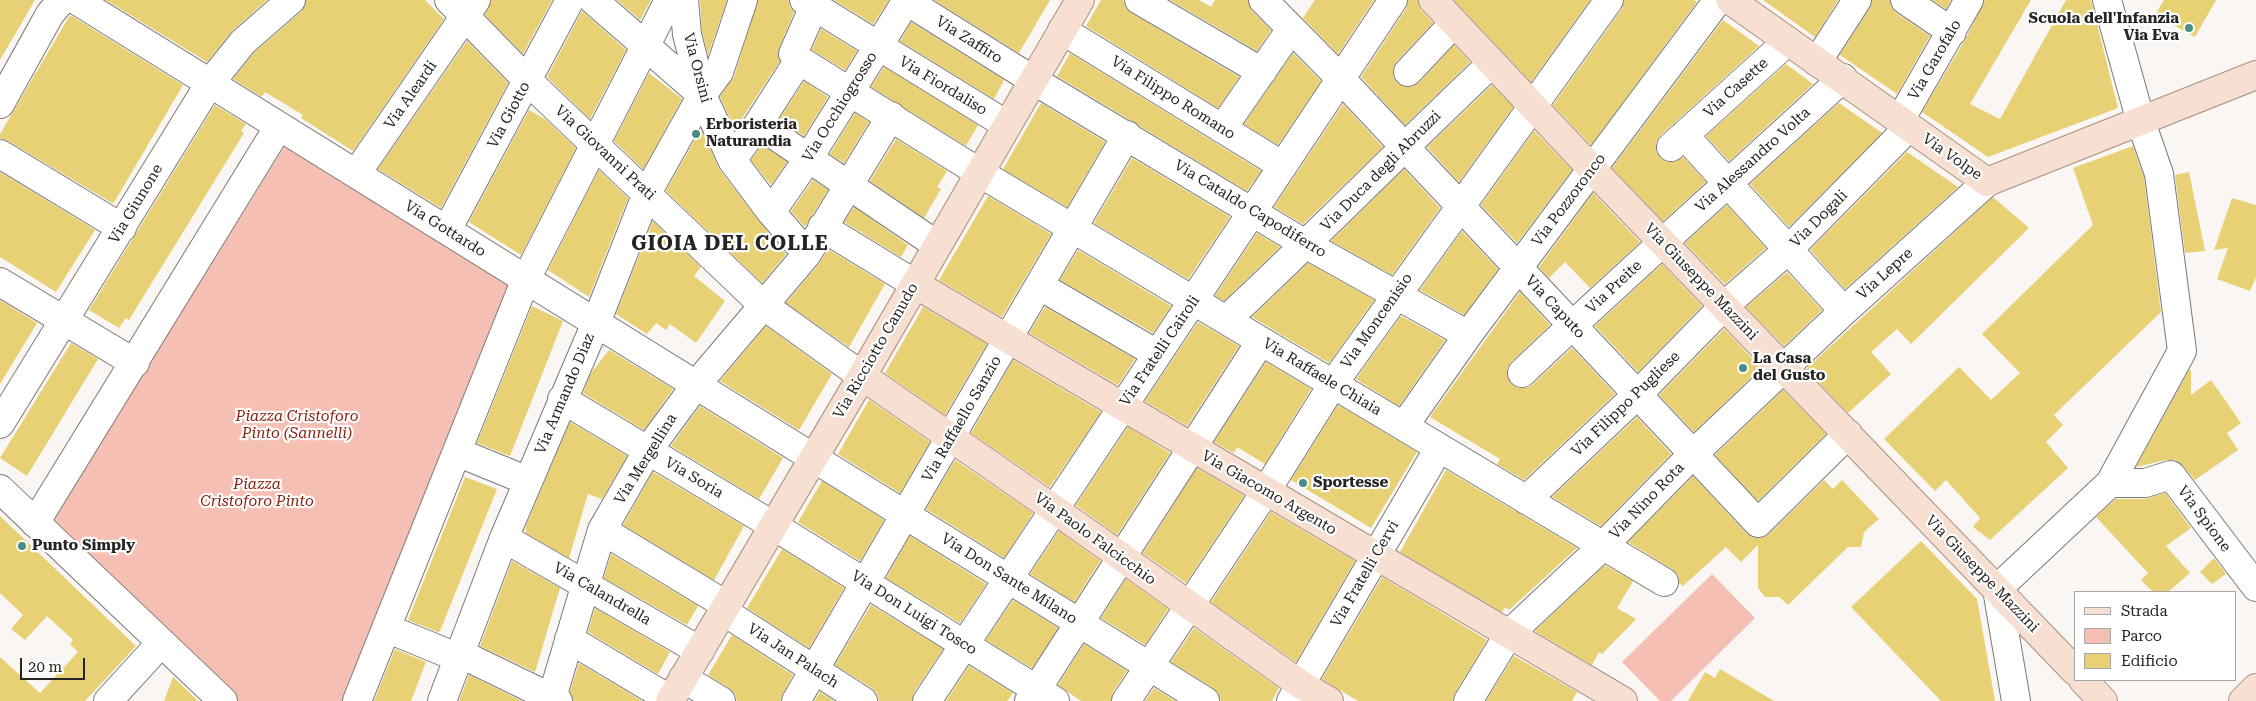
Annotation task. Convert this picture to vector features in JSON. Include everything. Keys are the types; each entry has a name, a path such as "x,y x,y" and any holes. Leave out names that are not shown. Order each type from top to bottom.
{"main road":[{"name":"Via Ricciotto Canudo","path":"675,693 862,376 1080,0"},
{"name":"Via Giuseppe Mazzini","path":"1433,0 1592,170 2074,670"},
{"name":"Via Volpe","path":"1730,0 1817,62 1843,78 1904,124 1987,182 2256,75"},
{"name":"Via Giacomo Argento","path":"914,284 1508,634 1608,697"},
{"name":"Via Paolo Falcicchio","path":"862,376 952,437 1189,606 1296,693 1329,701"},
{"path":"2084,681 2103,701"},
{"path":"2243,701 2256,689"},
{"path":"2250,701 2256,689"}],"street":[{"path":"0,104 50,14 62,0"},
{"name":"Via Gottardo","path":"76,0 814,458"},
{"name":"Via Giunone","path":"0,424 210,83 243,42 291,0"},
{"name":"Via Giotto","path":"447,230 570,0"},
{"path":"593,0 702,94"},
{"path":"357,701 526,279 669,0"},
{"name":"Via Orsini","path":"684,0 687,34 702,94 732,160 771,212 807,254"},
{"name":"Via Armando Diaz","path":"442,701 504,538 596,323 647,192 702,94 719,72 743,0"},
{"name":"Via Occhiogrosso","path":"771,212 808,159 906,0"},
{"name":"Via Zaffiro","path":"906,0 1033,80"},
{"path":"1139,0 1262,72"},
{"name":"Via Caputo","path":"1263,0 1341,79 1758,523 1848,434"},
{"name":"Via Fratelli Cairoli","path":"927,701 1393,0"},
{"name":"Via Moncenisio","path":"1126,701 1266,491 1332,384 1609,0"},
{"name":"Via Pozzoronco","path":"1404,426 1468,335 1718,0"},
{"path":"1817,62 1857,0"},
{"path":"1905,0 1952,32"},
{"name":"Via Garofalo","path":"1904,124 1969,0"},
{"path":"2016,701 1997,589 2110,483 2182,350 2159,174 2141,122 2107,0"},
{"path":"732,160 758,124 799,60 793,54 809,3"},
{"name":"Via Fiordaliso","path":"809,3 1007,125"},
{"name":"Via Giovanni Prati","path":"463,6 528,80 763,305 862,376"},
{"name":"Via Aleardi","path":"356,174 463,6"},
{"path":"1408,72 1454,23"},
{"path":"1222,129 1291,29"},
{"name":"Via Filippo Romano","path":"1062,30 1283,166"},
{"name":"Via Casette","path":"1788,41 1678,141 1729,184 1844,310"},
{"name":"Via Raffaele Chiaia","path":"799,60 980,173 1664,582"},
{"name":"Via Duca degli Abruzzi","path":"1226,320 1307,245 1403,147 1491,64"},
{"name":"Via Alessandro Volta","path":"1662,242 1729,184 1843,78"},
{"name":"Via Cataldo Capodiferro","path":"1033,80 1307,245 1468,335"},
{"name":"Via Mergellina","path":"554,700 569,639 602,530 648,450 696,385 807,254 891,116"},
{"path":"758,124 937,245"},
{"name":"Via Dogali","path":"1724,306 1789,249 1904,124"},
{"path":"35,523 279,126"},
{"name":"Via Raffaello Sanzio","path":"796,701 1127,135"},
{"path":"0,154 122,228"},
{"name":"Via Lepre","path":"1784,368 1844,310 1987,182"},
{"path":"822,227 914,284"},
{"name":"Via Preite","path":"1522,374 1662,242"},
{"path":"0,282 135,363"},
{"path":"1040,286 1157,354"},
{"name":"Via Filippo Pugliese","path":"1526,500 1637,395 1724,306"},
{"path":"1040,697 1079,623 1261,341"},
{"name":"Via Nino Rota","path":"1468,701 1508,634 1604,546 1693,454 1784,368"},
{"name":"Via Soria","path":"562,399 774,526"},
{"name":"Via Fratelli Cervi","path":"1296,693 1439,448"},
{"path":"457,452 528,481"},
{"name":"Via Don Sante Milano","path":"814,458 1205,701"},
{"name":"Via Spione","path":"2110,483 2146,483 2171,475 2256,587"},
{"path":"0,489 222,701"},
{"name":"Via Don Luigi Tosco","path":"774,526 965,645 1040,697"},
{"name":"Via Jan Palach","path":"602,530 725,608 814,670 863,701"},
{"name":"Via Calandrella","path":"504,538 700,651"},
{"path":"386,628 460,656 554,700"},
{"path":"569,639 675,693 721,701"},
{"path":"108,701 161,643"}],"green space":[{"name":"Piazza Cristoforo Pinto","path":"289,139 513,279 346,701 238,701 51,523"},
{"path":"1712,574 1755,618 1671,701 1660,701 1622,662"}],"building":[{"path":"0,0 35,0 0,60"},
{"path":"106,0 267,0 233,30 207,62"},
{"path":"306,0 425,0 444,19 353,151 301,118 303,115 265,92 262,97 233,79 254,53 301,12"},
{"path":"491,0 552,0 523,54 485,15"},
{"path":"617,0 651,0 640,20"},
{"path":"700,0 727,0 708,55 702,31"},
{"path":"758,0 788,0 794,12 779,48 778,56 780,61 735,129 720,97 734,77"},
{"path":"834,0 889,0 873,24"},
{"path":"934,0 1050,0 1019,53"},
{"path":"1101,0 1123,0 1126,8 1131,13 1239,77 1218,108 1086,26"},
{"path":"1170,0 1199,0 1211,7 1215,0 1248,0 1252,11 1271,30 1257,51"},
{"path":"1315,0 1374,0 1338,54 1303,18"},
{"path":"1408,0 1418,0 1421,10 1433,23 1396,62 1393,76 1397,83 1405,87 1412,87 1419,83 1454,45 1470,62 1405,125 1361,77 1406,9"},
{"path":"1454,0 1590,0 1531,82"},
{"path":"1624,0 1694,0 1697,2 1591,145 1553,105 1622,9"},
{"path":"1763,0 1838,0 1815,37"},
{"path":"1872,0 1890,0 1891,7 1896,13 1930,36 1897,94 1840,55 1870,8"},
{"path":"1933,0 1951,0 1946,9"},
{"path":"1985,0 2031,0 1970,104 2000,119 2066,0 2091,0 2118,108 1988,157 1922,112 1965,40"},
{"name":"Scuola dell'Infanzia Via Eva","path":"2164,0 2216,0 2195,37 2155,15"},
{"path":"582,11 626,50 590,119 547,77"},
{"path":"70,15 183,85 115,201 112,203 0,138 0,134"},
{"path":"1723,20 1759,46 1661,135 1656,142 1656,151 1660,158 1667,162 1674,162 1683,157 1706,182 1663,221 1612,168"},
{"path":"911,22 1004,80 994,99 900,41"},
{"path":"821,29 857,51 845,70 812,50"},
{"path":"467,41 508,83 441,208 378,169"},
{"path":"1070,53 1261,171 1247,191 1057,76"},
{"path":"1293,53 1321,81 1278,145 1244,124"},
{"path":"1786,64 1813,84 1729,161 1706,136"},
{"path":"884,67 978,125 966,146 871,87"},
{"path":"649,73 682,99 643,169 614,141"},
{"path":"804,81 828,97 804,136 779,120"},
{"path":"1492,85 1513,107 1459,182 1427,147"},
{"path":"1041,103 1105,142 1067,207 1003,169"},
{"path":"1839,103 1882,133 1789,227 1750,184"},
{"path":"1343,104 1383,147 1303,224 1274,207"},
{"path":"215,105 246,124 241,131 244,133 129,320 126,318 119,328 89,310"},
{"path":"529,110 545,119 576,148 521,255 469,222"},
{"path":"855,113 869,122 844,163 830,154"},
{"path":"701,129 719,169 786,254 762,283 666,191"},
{"path":"1534,131 1572,170 1517,243 1481,205"},
{"path":"896,139 947,171 937,187 941,189 924,218 870,181"},
{"path":"762,145 787,162 771,185 751,160"},
{"path":"2133,146 2144,178 2161,312 2054,415 2063,425 2046,442 2068,468 1990,540 1973,527 1980,518 1946,480 1935,491 1884,439 1959,367 1991,400 2020,373 1982,334 2093,225 2073,168"},
{"path":"1907,152 1958,187 1845,289 1810,250"},
{"path":"1132,158 1230,217 1188,279 1094,223"},
{"path":"1404,169 1440,208 1392,275 1331,241"},
{"path":"599,170 628,198 589,297 548,270"},
{"path":"0,172 95,230 56,292 0,257"},
{"path":"2189,172 2205,251 2185,253 2175,175"},
{"path":"813,180 828,190 805,227 791,211"},
{"path":"1593,193 1640,242 1590,288 1565,262 1549,278 1539,267"},
{"path":"988,196 1051,234 1002,317 939,280"},
{"path":"1993,197 2029,228 1911,344 1897,329 1871,352 1891,374 1848,413 1806,369"},
{"path":"2232,198 2256,205 2256,277 2250,291 2217,279 2228,248 2214,250"},
{"path":"1727,205 1766,248 1725,284 1685,243"},
{"path":"854,207 908,245 901,257 844,222"},
{"path":"653,221 701,267 694,276 725,301 696,343 670,324 666,330 656,323 647,334 616,314"},
{"path":"1462,231 1498,269 1464,315 1420,290"},
{"path":"1257,233 1280,247 1224,301 1215,296"},
{"path":"828,249 885,284 849,347 786,303 819,264"},
{"path":"1078,250 1171,306 1153,333 1060,280"},
{"path":"1308,263 1374,300 1329,363 1252,317"},
{"path":"1662,264 1702,306 1638,372 1595,326"},
{"path":"1787,272 1822,310 1784,346 1746,307"},
{"path":"1520,292 1550,325 1507,368 1507,376 1511,384 1518,388 1532,385 1572,348 1615,394 1524,480 1497,464 1500,459 1430,417"},
{"path":"0,300 37,323 0,384"},
{"path":"532,306 563,321 510,456 477,443"},
{"path":"923,307 987,344 945,415 885,373"},
{"path":"1045,307 1135,359 1118,385 1029,333"},
{"path":"1401,316 1445,340 1399,406 1356,379"},
{"path":"1198,322 1239,346 1187,426 1145,401"},
{"path":"766,326 832,374 799,430 720,381"},
{"path":"1724,329 1761,368 1694,432 1659,395"},
{"path":"71,343 98,359 27,476 0,458"},
{"path":"609,350 673,389 644,430 583,393 591,373"},
{"path":"1013,360 1101,412 1050,487 971,433"},
{"path":"1266,362 1311,389 1265,464 1237,447 1234,453 1214,442"},
{"path":"2189,370 2191,370 2191,395 2211,380 2241,423 2227,433 2238,450 2195,480 2175,460 2166,460 2136,467"},
{"path":"1783,390 1826,434 1758,501 1715,455"},
{"path":"869,400 930,442 900,493 838,454"},
{"path":"1338,405 1417,452 1371,528 1291,480"},
{"path":"700,406 783,458 759,499 671,446"},
{"path":"1637,417 1671,454 1601,526 1552,497"},
{"path":"570,422 627,456 602,499 588,494 569,558 526,533 526,526"},
{"path":"1128,427 1170,453 1117,535 1076,505"},
{"path":"955,460 1033,513 1004,558 926,509"},
{"path":"1197,468 1244,496 1186,583 1143,553"},
{"path":"1446,470 1577,548 1509,610 1505,607 1502,612 1400,552"},
{"path":"653,472 744,526 714,580 623,525"},
{"path":"1693,476 1747,534 1754,538 1762,538 1769,534 1824,480 1833,489 1842,480 1879,519 1864,532 1861,547 1848,547 1788,605 1779,597 1765,597 1758,588 1758,545 1741,562 1726,547 1683,586 1679,583 1678,575 1672,569 1628,542"},
{"path":"465,477 497,489 438,632 408,620"},
{"path":"822,481 884,520 860,561 798,522"},
{"path":"2165,493 2191,528 2166,546 2190,573 2169,591 2152,591 2141,580 2148,573 2096,517 2116,499 2145,499"},
{"path":"1271,512 1355,561 1296,662 1211,602"},
{"path":"0,516 136,646 85,701 0,701 0,657 40,693 78,652 70,644 73,640 47,616 25,640 11,629 23,615 0,593"},
{"path":"1059,531 1100,561 1074,602 1030,574"},
{"path":"910,536 986,584 960,623 886,578"},
{"path":"1921,541 1977,599 1995,701 1941,701 1851,607"},
{"path":"782,549 844,588 809,648 747,608"},
{"path":"611,554 698,606 687,625 604,578"},
{"path":"2214,558 2226,574 2212,584 2200,572"},
{"path":"512,561 560,588 535,672 480,646"},
{"path":"1605,565 1633,581 1617,608 1636,619 1602,654 1599,652 1592,665 1535,631"},
{"path":"1382,577 1487,640 1452,701 1358,701 1322,679"},
{"path":"1126,579 1168,609 1145,645 1101,618"},
{"path":"1013,600 1058,628 1032,668 986,640"},
{"path":"871,605 943,649 914,692 912,701 879,701 877,693 872,688 835,665"},
{"path":"595,608 670,652 658,674 588,632"},
{"path":"1194,628 1279,688 1272,701 1221,701 1218,693 1213,688 1171,662"},
{"path":"732,635 793,675 780,701 737,701 735,694 729,688 708,675"},
{"path":"1084,644 1127,671 1113,692 1111,701 1081,701 1058,685"},
{"path":"395,649 426,662 411,701 374,701"},
{"path":"1514,656 1577,692 1572,701 1486,701"},
{"path":"579,663 642,701 573,701 570,691"},
{"path":"969,666 1013,693 1007,701 946,701"},
{"path":"1720,669 1774,701 1688,701 1705,672 1715,678"},
{"path":"469,675 522,701 459,701"},
{"path":"173,677 198,701 164,701"},
{"path":"1154,688 1175,701 1145,701"},
{"path":"820,692 834,701 814,701"}],"place":[{"name":"Scuola dell'Infanzia Via Eva","path":"2189,28"},
{"name":"Erboristeria Naturandia","path":"696,134"},
{"name":"La Casa del Gusto","path":"1743,368"},
{"name":"Sportesse","path":"1303,483"},
{"name":"Punto Simply","path":"22,546"}],"district":[{"name":"GIOIA DEL COLLE","path":"730,244"}],"park label":[{"name":"Piazza Cristoforo Pinto (Sannelli)","path":"297,426"}]}
